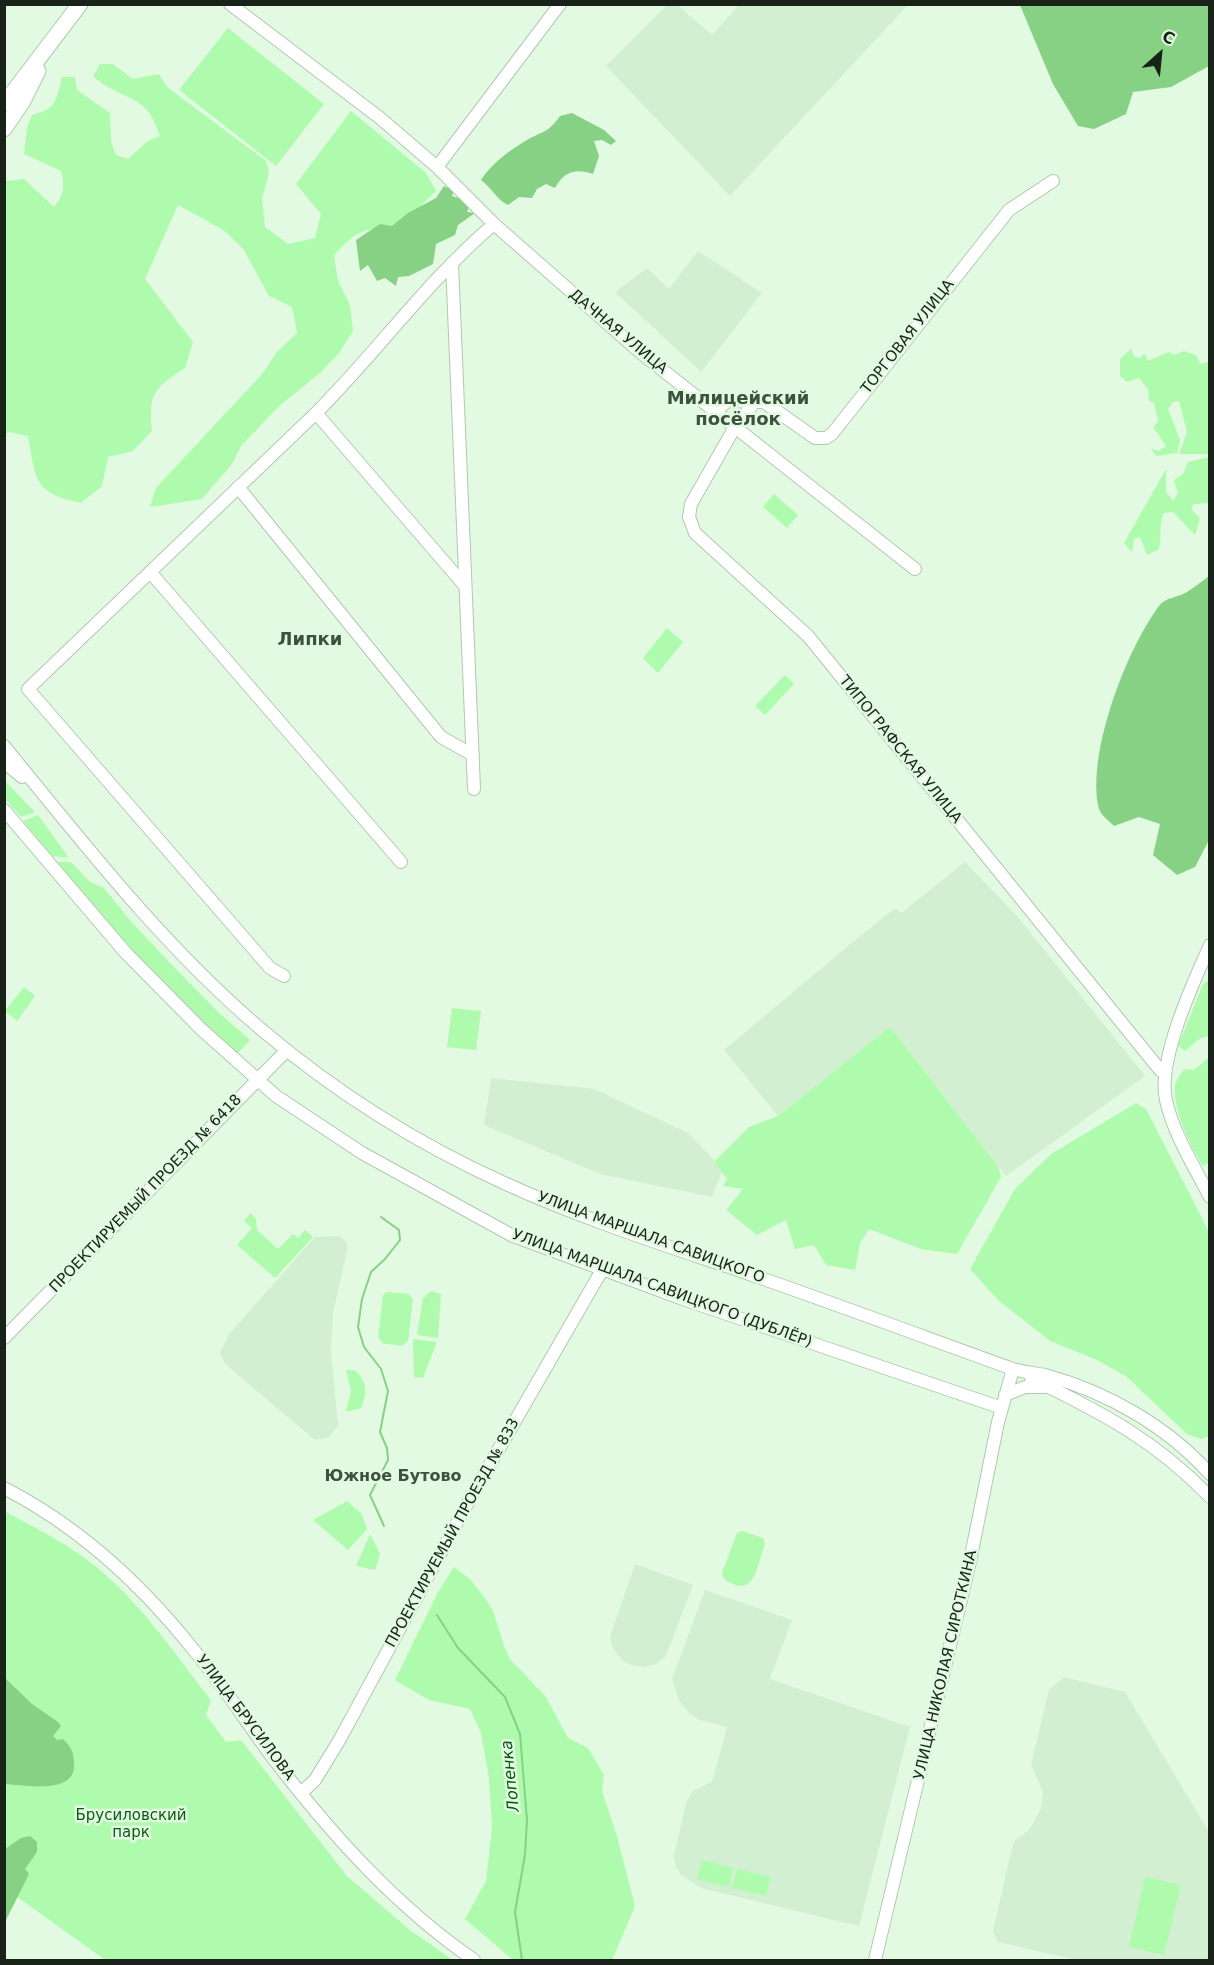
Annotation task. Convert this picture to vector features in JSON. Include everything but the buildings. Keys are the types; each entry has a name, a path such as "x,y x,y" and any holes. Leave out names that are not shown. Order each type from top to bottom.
{"main road":[{"path":"4,104 80,4"},
{"path":"4,129 23,101 49,46"}],"street":[{"name":"ДАЧНАЯ УЛИЦА","path":"230,4 380,118 437,167 494,224 641,353 915,569"},
{"path":"437,167 560,4"},
{"name":"ТОРГОВАЯ УЛИЦА","path":"715,411 728,401 770,404 815,438 832,434 1009,210 1053,181"},
{"path":"284,976 270,968 28,688 316,413 348,381 452,263 494,224"},
{"path":"452,263 474,789"},
{"path":"735,427 753,404"},
{"path":"316,413 465,586"},
{"name":"ТИПОГРАФСКАЯ УЛИЦА","path":"735,427 691,504 689,518 695,533 808,636 1086,981 1160,1070 1165,1073"},
{"path":"238,487 441,737 473,755"},
{"path":"151,573 400,862"},
{"name":"УЛИЦА МАРШАЛА САВИЦКОГО","path":"4,746 113,880 184,958 229,1001 287,1050 409,1132 504,1183 595,1221 1015,1370 1046,1376 1122,1406 1168,1435 1209,1474"},
{"path":"4,762 45,796"},
{"name":"УЛИЦА МАРШАЛА САВИЦКОГО (ДУБЛЁР)","path":"4,810 125,952 165,994 257,1080 305,1116 417,1185 513,1236 602,1270 915,1380 1002,1408"},
{"path":"1209,945 1167,1059 1165,1073 1167,1107 1209,1197"},
{"name":"ПРОЕКТИРУЕМЫЙ ПРОЕЗД № 6418","path":"4,1338 287,1050"},
{"name":"ПРОЕКТИРУЕМЫЙ ПРОЕЗД № 833","path":"301,1793 315,1780 340,1739 466,1506 602,1270"},
{"path":"1015,1370 1093,1407 1151,1443 1209,1497"},
{"name":"УЛИЦА НИКОЛАЯ СИРОТКИНА","path":"875,1960 969,1566 1005,1395 1015,1370"},
{"path":"1005,1395 1025,1387 1051,1388"},
{"name":"УЛИЦА БРУСИЛОВА","path":"4,1488 77,1535 137,1585 193,1648 301,1793 376,1879 474,1960"}],"shaded area":[{"path":"668,4 678,5 712,35 739,5 908,5 730,196 606,66"},
{"path":"1020,5 1209,5 1209,66 1171,87 1133,92 1126,114 1094,129 1078,126 1053,84"},
{"path":"572,113 604,130 616,141 611,145 602,140 594,141 599,156 593,174 581,171 571,172 562,178 555,188 546,184 537,189 532,198 519,197 508,205 481,180 495,163 508,153 549,129 560,116"},
{"path":"444,186 454,191 452,196 465,200 469,207 467,212 475,213 458,225 455,235 436,244 433,264 409,276 398,277 396,286 385,278 377,281 368,265 360,271 356,240 380,224 392,226 408,213 436,198"},
{"path":"698,251 762,293 701,372 615,292 647,268 669,289"},
{"path":"1209,576 1209,840 1195,867 1177,875 1153,855 1160,824 1139,817 1114,826 1101,813 1096,787 1098,761 1112,704 1122,675 1146,625 1161,603 1187,592"},
{"path":"965,862 1017,916 1145,1076 1006,1176 890,1027 778,1116 724,1050 872,926 896,908 901,913"},
{"path":"491,1078 594,1089 688,1133 723,1169 712,1197 600,1174 484,1125"},
{"path":"340,1236 347,1243 347,1251 333,1313 331,1350 338,1426 328,1438 315,1440 225,1364 220,1353 229,1334 315,1237"},
{"path":"635,1564 693,1585 666,1656 656,1664 644,1667 631,1665 621,1659 613,1649 610,1637"},
{"path":"705,1590 792,1620 770,1679 910,1727 859,1926 701,1888 681,1875 676,1867 674,1856 686,1803 693,1791 712,1782 727,1727 699,1720 688,1712 679,1701 672,1679"},
{"path":"4,1677 32,1704 61,1726 53,1736 57,1740 63,1739 74,1757 72,1774 66,1781 47,1786 5,1784"},
{"path":"1064,1677 1125,1692 1209,1832 1209,1960 1077,1960 998,1942 993,1931 1012,1848 1015,1840 1029,1830 1041,1809 1043,1792 1031,1764 1049,1690"},
{"path":"30,1836 37,1842 37,1852 25,1869 29,1874 5,1922 5,1849 21,1838"}],"green space":[{"path":"228,28 324,104 276,166 179,90"},
{"path":"100,64 113,64 133,79 159,74 167,87 266,161 269,173 262,199 265,227 288,244 315,238 321,214 296,184 351,111 426,173 436,191 411,216 390,232 372,230 359,233 334,255 338,281 350,305 353,331 339,353 320,373 278,407 241,446 232,464 202,499 150,507 156,488 262,374 277,352 297,333 292,307 269,296 244,250 225,231 178,205 145,279 193,342 185,368 166,381 155,393 151,408 152,431 133,451 108,457 102,486 81,503 65,499 45,489 36,473 28,436 9,432 5,434 5,181 24,179 54,207 62,194 63,186 61,171 24,154 27,128 32,115 51,106 62,77 75,77 77,90 110,113 111,141 116,155 128,159 148,141 160,136 148,111 93,76"},
{"path":"1131,349 1134,356 1139,358 1145,354 1148,361 1168,352 1175,355 1183,351 1196,355 1200,364 1208,362 1209,454 1179,454 1187,432 1179,401 1173,402 1168,409 1180,440 1177,453 1156,456 1151,448 1158,451 1166,446 1153,427 1158,421 1154,403 1149,401 1148,389 1139,378 1127,382 1120,376 1120,359"},
{"path":"1209,457 1209,503 1194,504 1191,509 1200,518 1195,535 1173,512 1164,513 1159,549 1147,555 1140,537 1134,539 1132,552 1124,543 1166,469 1166,492 1173,501 1178,493 1174,480 1183,474 1188,462"},
{"path":"774,494 798,515 787,528 763,507"},
{"path":"667,628 683,642 658,673 643,658"},
{"path":"785,675 794,684 765,715 755,706"},
{"path":"4,780 35,812 21,817 5,799"},
{"path":"38,815 69,858 52,856 23,821"},
{"path":"57,862 71,862 90,882 104,888 134,925 178,971 216,1010 250,1040 237,1054 143,962"},
{"path":"1209,980 1209,1036 1199,1039 1185,1051 1178,1046 1203,984"},
{"path":"24,987 35,996 17,1021 5,1011"},
{"path":"452,1008 481,1011 476,1050 447,1047"},
{"path":"890,1027 998,1166 1001,1177 957,1254 921,1249 869,1229 860,1243 855,1270 826,1265 814,1245 795,1249 786,1220 757,1235 726,1210 743,1189 723,1186 727,1179 714,1162 749,1127 778,1116"},
{"path":"1208,1058 1210,1162 1203,1166 1179,1116 1175,1085 1184,1069 1194,1070"},
{"path":"1136,1103 1146,1109 1209,1232 1210,1436 1201,1439 1187,1434 1127,1377 1097,1360 1050,1341 998,1300 970,1269 1015,1189 1051,1154"},
{"path":"251,1213 256,1219 257,1230 278,1249 293,1234 298,1238 305,1230 313,1237 275,1278 237,1245 252,1228 244,1221"},
{"path":"431,1291 441,1294 438,1338 417,1335 423,1298"},
{"path":"387,1292 409,1294 413,1299 408,1341 402,1346 382,1343 378,1337 383,1295"},
{"path":"413,1339 437,1342 423,1378 414,1377"},
{"path":"346,1370 355,1370 359,1374 364,1383 365,1397 361,1408 346,1412 351,1391"},
{"path":"347,1501 361,1513 367,1529 348,1550 313,1520"},
{"name":"Брусиловский парк","path":"4,1511 67,1546 96,1567 133,1601 211,1700 206,1715 226,1742 241,1740 347,1876 411,1931 453,1960 105,1960 5,1888"},
{"path":"742,1531 763,1538 765,1544 753,1578 742,1586 734,1585 724,1579 722,1573 737,1533"},
{"path":"370,1534 380,1554 375,1570 356,1566"},
{"path":"454,1567 470,1579 493,1611 510,1659 546,1697 568,1738 588,1748 604,1775 602,1791 617,1836 635,1906 612,1960 513,1960 465,1919 486,1881 492,1828 489,1778 481,1733 470,1709 429,1700 395,1680 437,1594"},
{"path":"702,1860 733,1868 729,1887 697,1879"},
{"path":"737,1869 771,1877 766,1896 732,1888"},
{"path":"1145,1877 1181,1885 1164,1955 1129,1947"}],"waterway":[{"name":"Лопенка","path":"381,1217 399,1230 400,1240 371,1272 362,1299 358,1327 364,1347 381,1369 388,1391 380,1432 387,1448 388,1460 370,1495 384,1526"},
{"name":"Лопенка","path":"437,1615 458,1648 505,1697 520,1734 527,1820 525,1855 515,1912 522,1960"}],"district":[{"name":"Милицейский посёлок","path":"738,409"},
{"name":"Липки","path":"310,640"},
{"name":"Южное Бутово","path":"393,1477"}]}
